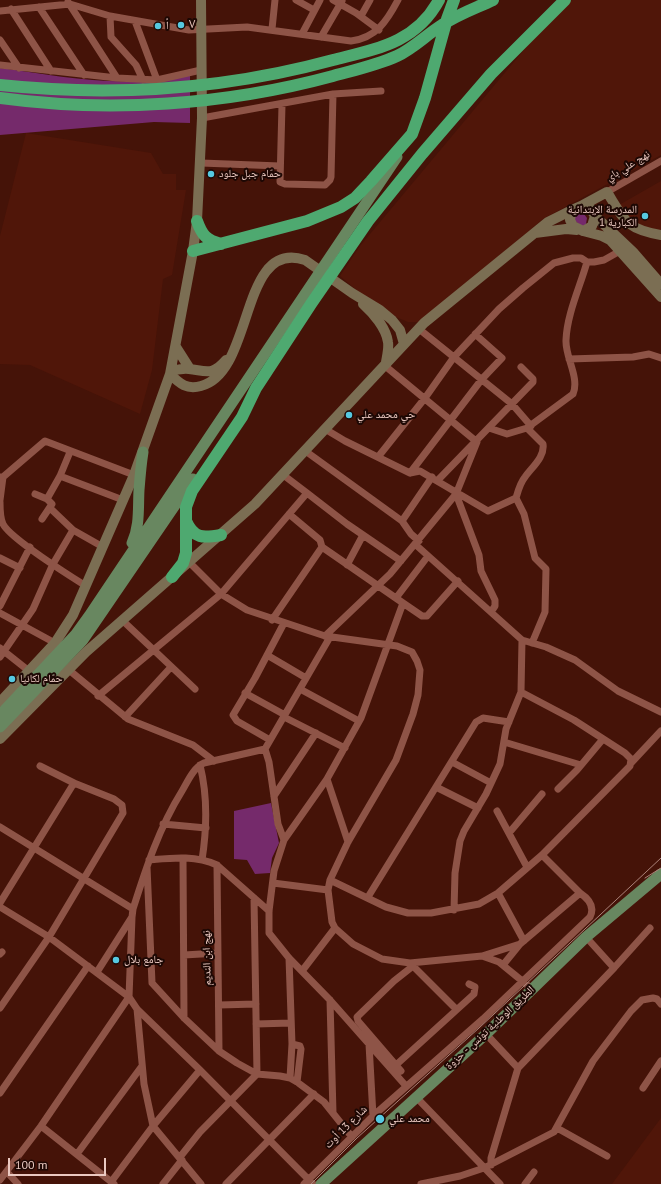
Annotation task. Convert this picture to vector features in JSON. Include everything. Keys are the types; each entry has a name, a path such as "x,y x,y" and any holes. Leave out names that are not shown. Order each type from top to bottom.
{"highway":[{"path":"0,85 67,91 126,91 187,88 280,74 352,55 407,36 422,25 439,0"},
{"path":"193,251 307,221 342,207 355,198 412,134 425,98 447,19 454,0"},
{"path":"0,98 29,102 106,105 189,102 282,89 375,64 405,52 452,19 493,0"},
{"path":"172,577 183,563 186,553 186,507 192,491 242,417 256,388 368,221 417,160 490,74 565,0"},
{"path":"197,221 202,234 206,238 221,244"},
{"path":"185,519 194,534 209,537 221,534"}],"main road":[{"path":"0,702 55,643 73,616 134,475 170,372 176,347 197,221 202,118 201,0"},
{"path":"0,715 76,634 412,134"},
{"path":"605,194 630,225 637,230 661,235"},
{"name":"نهج علي باي","path":"583,205 605,194"},
{"name":"نهج علي باي","path":"595,215 605,194"},
{"path":"0,739 86,652 172,577 188,561 255,504 403,344 422,326 548,222 583,205 590,208 595,215 634,253 661,284"},
{"path":"574,209 570,220 573,226 580,230 592,226 595,215"},
{"path":"533,234 566,229 580,230 602,236 610,240 661,297"},
{"path":"170,372 182,386 190,388 207,385 215,380 226,368 234,351 264,273 272,264 283,258 296,257 305,260 352,293 380,310 392,320 400,330 403,344"},
{"path":"352,293 373,314 384,331 388,341 385,364"},
{"path":"392,320 407,327 422,326"},
{"path":"384,331 403,344"},
{"path":"176,347 190,369"},
{"path":"170,372 190,369 208,372 220,366 234,351"},
{"path":"0,727 83,640 256,388"},
{"path":"114,577 136,535 139,517 139,490 143,452"},
{"name":"الطريق الوطنية تونس - حزوة","path":"321,1184 486,1034 586,937 661,874"}],"street":[{"path":"272,29 275,0"},
{"path":"296,0 314,10"},
{"path":"302,34 320,0"},
{"path":"333,0 341,2 379,30"},
{"path":"361,16 370,0"},
{"path":"0,11 68,2 110,16 201,30 237,27 272,29 339,40 357,40 379,30 398,0"},
{"path":"68,2 117,78"},
{"path":"321,37 341,2"},
{"path":"39,7 84,75"},
{"path":"11,10 51,71"},
{"path":"110,16 111,37 136,65 143,80"},
{"path":"135,21 157,80"},
{"path":"0,40 19,68"},
{"path":"0,65 143,80 157,80 201,70"},
{"path":"202,118 282,105 333,94 381,91"},
{"path":"282,105 279,179 285,184 325,185 330,180 333,94"},
{"name":"نهج علي باي","path":"605,194 661,161"},
{"path":"201,163 280,166"},
{"path":"378,457 425,398 454,357 504,305 554,263 573,258 581,258 587,262 604,260 620,251"},
{"path":"489,428 507,434 529,427 573,394 575,384 566,341 568,326 587,262"},
{"path":"325,429 345,441 410,473 419,470 435,478 488,511 516,498 522,481 535,466 544,447 542,441 529,427 512,404 454,357 422,326"},
{"path":"410,473 482,379 503,357 475,334"},
{"path":"569,359 633,357 649,354 661,358"},
{"path":"385,364 477,442"},
{"path":"402,520 435,478 477,442 512,404 523,395 533,382 521,367"},
{"path":"86,586 53,564 2,524 0,501 2,477 43,441 47,441 70,452 134,475"},
{"path":"284,840 278,824 269,762 265,749 300,689 328,636 378,587 417,543 457,493 477,442"},
{"path":"304,450 402,520 417,543 428,556 458,581 522,640 575,660 618,691 661,712"},
{"path":"47,499 60,476 70,452"},
{"path":"282,474 363,535 401,561"},
{"path":"60,476 123,500"},
{"path":"98,696 221,594 307,493"},
{"path":"457,493 477,550 481,571 495,600 495,606 491,612"},
{"path":"35,494 47,499 52,504 42,519"},
{"path":"516,498 524,514 534,558 546,569 545,612 532,643"},
{"path":"50,508 73,530 103,547"},
{"path":"290,514 320,540 322,547 422,616 427,616 458,581"},
{"path":"29,671 1,652 22,627 33,609 53,564 73,530"},
{"path":"347,565 363,535"},
{"path":"0,606 3,595 20,568 30,547"},
{"path":"272,620 322,547"},
{"path":"396,598 428,556"},
{"path":"0,558 20,568"},
{"path":"188,561 221,594 247,610 272,620 328,636 388,644 405,648 412,652 417,661 420,670 418,695 413,714 396,760 348,842 330,880 328,890 331,914 336,928 353,944 372,955 390,961 412,965 482,956 522,943"},
{"path":"403,603 359,721 327,779 284,840 279,852 272,883 269,911 269,933 289,958 330,1000 406,1086"},
{"path":"0,613 22,627 55,643"},
{"path":"122,620 132,632 155,650 195,690"},
{"path":"270,740 233,717 235,710 284,623"},
{"path":"454,910 455,873 460,841 491,783 502,756 509,722 521,692 522,640"},
{"path":"267,655 306,678"},
{"path":"125,717 171,666"},
{"path":"69,670 98,696 125,717 140,725 193,745 214,761"},
{"path":"300,689 359,721"},
{"path":"521,692 567,716 626,753 631,759 631,763"},
{"path":"245,694 345,748"},
{"path":"368,897 480,719 509,722"},
{"path":"330,880 386,907 408,913 431,914 479,904 498,893 542,855 661,731"},
{"path":"274,796 316,733"},
{"path":"558,789 581,765 602,739"},
{"path":"504,742 581,765"},
{"path":"0,1180 41,1126 128,997 133,909 163,824 191,775 200,765 265,749"},
{"path":"452,762 491,783"},
{"path":"200,765 206,795 206,828 202,860"},
{"path":"0,1008 48,938 121,817 123,809 122,805 114,799 74,783 40,766"},
{"path":"327,779 348,842"},
{"path":"0,903 74,783"},
{"path":"436,787 478,808"},
{"path":"509,833 542,794"},
{"path":"496,811 528,867"},
{"path":"163,824 206,828"},
{"path":"0,827 133,909"},
{"path":"503,965 522,943 580,893 542,855"},
{"path":"148,864 183,858 202,860 216,865 269,911"},
{"path":"183,858 184,1018"},
{"path":"148,864 151,980 184,1018 219,1051 236,1063 257,1074 290,1078 297,1082 314,1094 333,1113 352,1137"},
{"name":"نهج ابن النديم","path":"216,865 219,1051"},
{"path":"272,883 328,890"},
{"path":"498,893 522,943"},
{"name":"شارع 13 أوت","path":"308,1183 373,1116 454,1046 590,917 592,906 580,893"},
{"path":"163,1184 181,1159 230,1100 257,1074 254,898"},
{"path":"0,907 97,972 128,997 137,1009 270,1140 308,1183"},
{"path":"97,972 132,917"},
{"path":"302,970 336,928"},
{"path":"491,1165 491,1158 518,1068 614,968 650,928"},
{"path":"586,937 614,968"},
{"path":"184,955 218,954"},
{"path":"482,956 503,965 532,989"},
{"path":"289,958 292,1044 290,1078"},
{"path":"412,965 456,1009"},
{"path":"412,965 357,1017 358,1021 398,1068 456,1009 476,991 475,987 469,984"},
{"path":"0,1093 88,966"},
{"path":"421,1184 460,1176 484,1168 548,1136 557,1128 593,1061 631,1011 642,1000 653,998 660,1001"},
{"path":"330,1000 333,1113"},
{"path":"219,1004 256,1004"},
{"path":"137,1009 142,1066 153,1126 201,1184"},
{"path":"256,1024 291,1023"},
{"path":"486,1034 518,1068"},
{"path":"292,1044 300,1046 301,1048 297,1082"},
{"path":"369,1044 373,1116"},
{"path":"642,1088 661,1061"},
{"path":"77,1154 142,1066"},
{"path":"41,1126 113,1183 153,1126 200,1070"},
{"path":"226,1184 314,1094"},
{"path":"416,1097 500,1184"},
{"path":"557,1128 607,1156"},
{"path":"7,1172 18,1184"},
{"path":"525,1184 534,1172"}],"shaded area":[{"path":"572,0 661,0 661,155 543,219 421,322 408,322 396,317 366,298 340,276 360,246 549,20"},
{"path":"0,68 80,79 120,81 140,81 168,78 190,72 190,123 154,122 0,135"},
{"path":"26,133 151,153 163,174 176,174 176,190 186,190 172,275 163,279 152,370 140,414 30,365 0,364 0,236"},
{"name":"المدرسة الإبتدائية الكبارية 1","path":"661,181 661,232 638,228 619,205"},
{"path":"578,213 584,214 587,218 586,224 582,227 573,219"},
{"path":"271,803 279,843 272,858 270,873 255,874 247,860 234,859 234,811"},
{"path":"661,1118 661,1184 612,1184"}],"tram line":[{"path":"311,1184 357,1138 479,1028 661,858"},
{"path":"645,878 661,868"}],"place":[{"name":"V","path":"181,25"},
{"name":"أ","path":"158,26"},
{"name":"حمّام جبل جلود","path":"211,174"},
{"name":"المدرسة الإبتدائية الكبارية 1","path":"645,216"},
{"name":"حي محمد علي","path":"349,415"},
{"name":"حمّام لكانيا","path":"12,679"},
{"name":"جامع بلال","path":"116,960"},
{"name":"محمد علي","path":"380,1119"}]}
